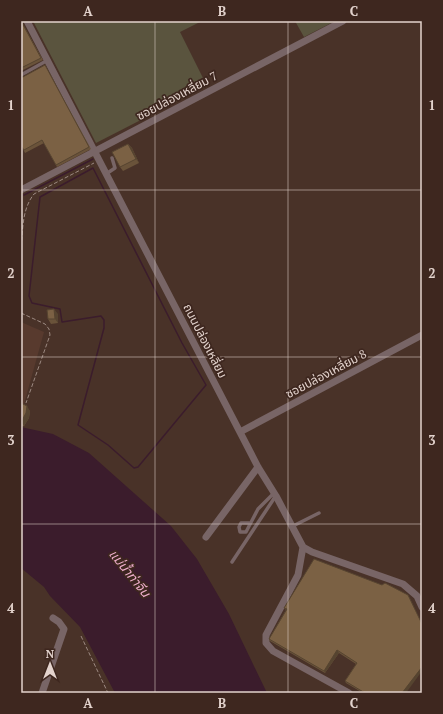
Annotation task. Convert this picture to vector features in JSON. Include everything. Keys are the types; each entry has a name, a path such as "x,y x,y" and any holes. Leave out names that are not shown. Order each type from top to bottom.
{"street":[{"name":"ถนนปล่องเหลี่ยม","path":"27,21 258,468 293,526 302,547"},
{"name":"ซอยปล่องเหลี่ยม 7","path":"21,190 343,21"},
{"name":"ซอยปล่องเหลี่ยม 8","path":"240,432 422,335"},
{"path":"206,537 258,468"},
{"path":"349,693 338,690 273,651 266,643 266,635 298,575 302,560 302,547 312,552 403,584 417,596 422,606"},
{"path":"42,693 64,629 59,622 53,618"}],"lane":[{"path":"21,75 48,60"},
{"path":"106,174 115,168 112,158"},
{"path":"249,523 258,509 275,494"},
{"path":"232,562 275,494"},
{"path":"293,526 320,513"}],"path":[{"path":"21,248 25,210 34,194 99,160"},
{"path":"21,313 45,324 49,329 50,335 26,403"},
{"path":"81,636 108,693"}],"shaded area":[{"path":"33,21 202,21 180,32 207,86 96,143"},
{"path":"295,21 335,21 304,37"},
{"path":"21,322 44,332 24,404 21,406"}],"water":[{"name":"แม่น้ำท่าจีน","path":"21,427 53,434 89,453 171,526 197,559 229,614 267,693 115,693 80,627 50,596 44,587 21,568"}],"building":[{"path":"21,21 41,58 21,68"},
{"path":"45,65 89,147 56,165 42,140 24,150 21,146 21,78"},
{"path":"128,144 136,159 120,167 112,152"},
{"path":"54,309 55,319 48,319 47,310"},
{"path":"21,403 27,406 26,413 21,422"},
{"path":"314,559 382,585 385,583 408,595 422,624 422,667 402,693 365,693 345,681 357,663 337,650 324,671 269,639 287,609 284,608"}],"waterway":[{"path":"24,195 93,159"},
{"path":"93,168 182,343 206,385 138,467 134,468 108,445 78,425 104,328 104,320 101,316 62,322 60,309 32,303 29,296 40,197 93,168"}]}
